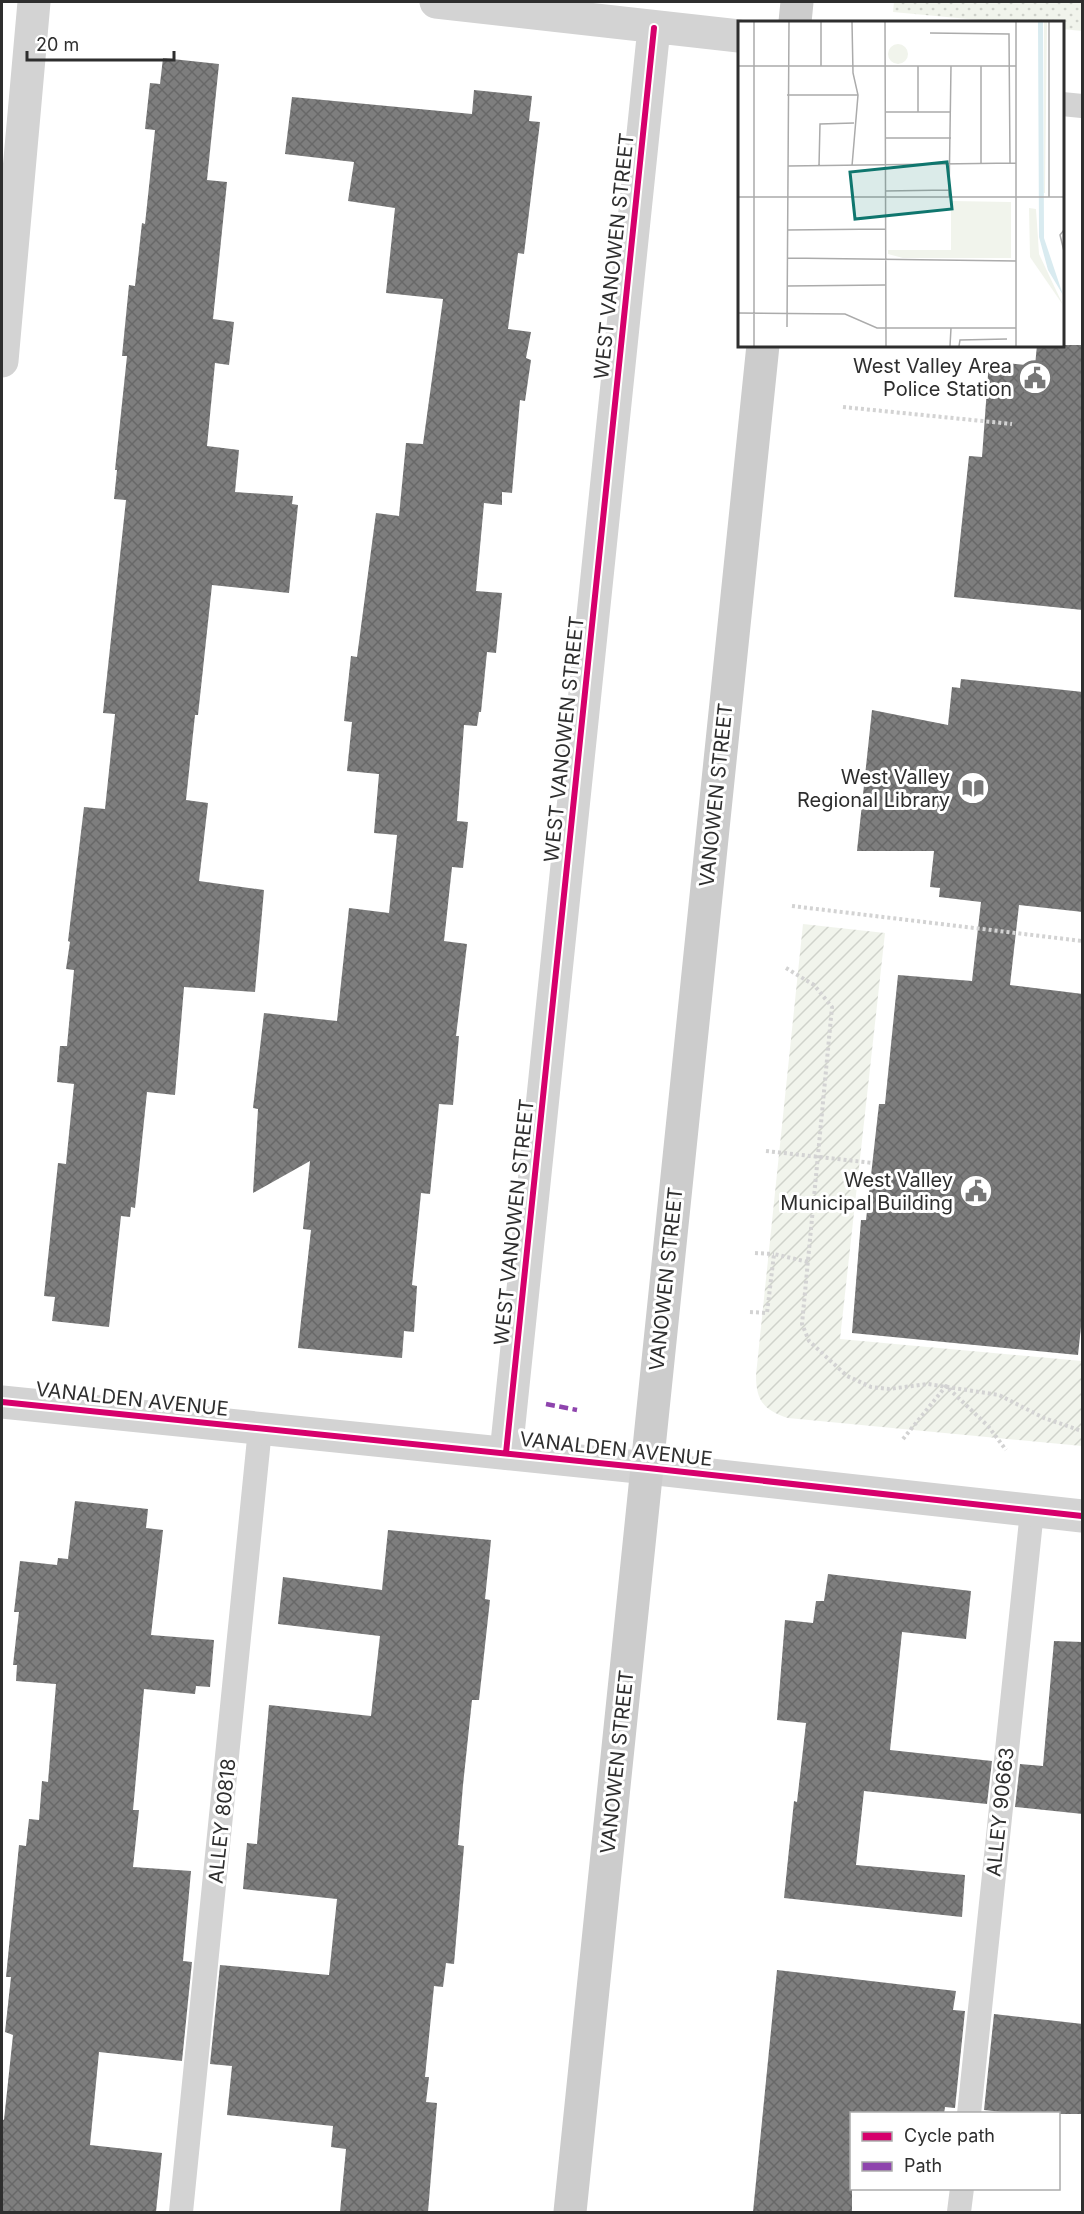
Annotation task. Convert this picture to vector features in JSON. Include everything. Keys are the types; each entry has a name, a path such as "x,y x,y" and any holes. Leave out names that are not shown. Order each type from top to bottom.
{"main road":[{"path":"795,21 797,2"},
{"name":"VANOWEN STREET","path":"570,2212 763,346"}],"street":[{"path":"2,361 34,2"},
{"path":"436,2 738,36"},
{"name":"WEST VANOWEN STREET","path":"506,1453 654,28"},
{"name":"VANALDEN AVENUE","path":"2,1402 506,1453 1083,1516"}],"lane":[{"path":"1063,104 1083,106"},
{"name":"ALLEY 80818","path":"181,2212 260,1429"},
{"name":"ALLEY 90663","path":"969,2112 1032,1511"},
{"path":"959,2212 962,2190"}],"path":[{"path":"843,407 1012,424"},
{"path":"792,906 1083,941"},
{"path":"786,968 814,985 832,1007 802,1324 809,1341 847,1376 871,1387 889,1389 928,1384 999,1395 1044,1418 1083,1431"},
{"path":"766,1151 873,1163"},
{"path":"755,1253 774,1254 808,1262"},
{"path":"750,1312 767,1313 774,1254"},
{"path":"903,1439 946,1386"},
{"path":"946,1386 988,1426 1006,1450"}],"shaded area":[{"path":"894,2 1082,2 1082,31 1063,29 1063,21 989,21 893,12"},
{"path":"803,924 885,933 840,1339 1082,1361 1082,1446 788,1418 772,1411 763,1403 757,1391 756,1375"}],"building":[{"path":"163,58 219,64 207,180 227,182 213,319 234,322 229,365 215,363 207,446 239,450 235,492 293,496 292,504 298,505 289,593 212,585 186,800 208,803 199,881 264,890 255,992 184,987 175,1095 147,1092 135,1208 131,1207 130,1217 121,1216 109,1327 52,1321 55,1297 44,1296 58,1163 66,1164 74,1084 57,1082 60,1046 67,1046 74,970 66,969 84,807 105,809 115,714 103,713 126,500 114,499 127,356 122,356 129,285 135,286 142,223 145,224 155,130 145,129 150,83 160,84"},
{"path":"474,90 532,96 529,121 540,122 524,254 518,253 508,329 531,332 526,358 531,360 525,401 520,400 512,493 502,492 502,505 484,503 476,591 502,593 496,653 487,652 481,712 479,712 477,726 464,725 457,821 468,822 463,868 452,867 444,941 467,944 456,1036 459,1036 453,1105 439,1104 430,1194 421,1193 412,1285 417,1286 414,1332 404,1331 402,1358 298,1348 311,1230 303,1229 310,1161 253,1193 258,1109 253,1108 264,1013 337,1021 349,908 389,913 397,835 374,833 379,774 347,771 352,722 344,721 351,656 357,657 376,513 399,516 406,443 423,444 443,299 386,293 395,208 348,201 354,162 285,154 292,97 472,114"},
{"name":"West Valley Area Police Station","path":"1083,345 1083,610 954,597 969,456 982,457 989,361 1035,366 1037,346"},
{"name":"West Valley Municipal Building","path":"961,679 1083,692 1083,912 1019,905 1010,985 1083,994 1083,1308 1078,1355 852,1333 861,1220 866,1220 879,1104 885,1104 898,975 972,981 981,902 939,897 940,888 930,887 934,851 857,851 872,710 948,725 952,687 960,688"},
{"path":"75,1501 148,1509 146,1528 163,1530 151,1635 214,1640 210,1687 196,1686 195,1694 144,1689 133,1810 139,1810 133,1867 191,1871 183,1961 192,1962 182,2061 99,2052 90,2145 162,2153 156,2212 2,2212 2,2119 4,2120 13,2035 5,2032 11,1977 6,1977 19,1845 26,1846 29,1819 39,1820 42,1781 48,1782 56,1684 16,1681 17,1665 13,1665 19,1612 14,1612 20,1561 57,1565 58,1558 68,1559"},
{"path":"388,1530 491,1540 485,1599 490,1600 479,1700 472,1700 463,1785 458,1845 464,1846 454,1964 446,1963 443,1987 434,1986 425,2077 429,2077 426,2102 437,2103 428,2212 340,2212 346,2149 331,2147 333,2126 227,2115 232,2066 210,2064 220,1965 329,1975 337,1899 243,1889 247,1843 257,1844 269,1705 371,1716 380,1636 278,1624 283,1577 382,1590"},
{"path":"828,1574 971,1591 966,1639 902,1632 890,1750 992,1761 987,1804 864,1791 856,1865 965,1875 962,1917 784,1898 794,1801 797,1802 806,1723 777,1720 785,1620 813,1623 816,1601 824,1601"},
{"path":"1054,1641 1083,1642 1083,1814 1015,1807 1020,1764 1043,1766"},
{"path":"777,1970 956,1991 953,2010 965,2011 955,2108 945,2107 944,2112 850,2112 852,2212 753,2212"},
{"path":"994,2014 1083,2024 1083,2114 984,2110"}],"marked path":[{"path":"546,1404 577,1410"}],"cycle path":[{"path":"506,1453 654,28"},
{"path":"2,1402 648,1468 1082,1516"}],"place":[{"name":"West Valley Area Police Station","path":"1035,378"},
{"name":"West Valley Regional Library","path":"973,788"},
{"name":"West Valley Municipal Building","path":"976,1191"}]}
